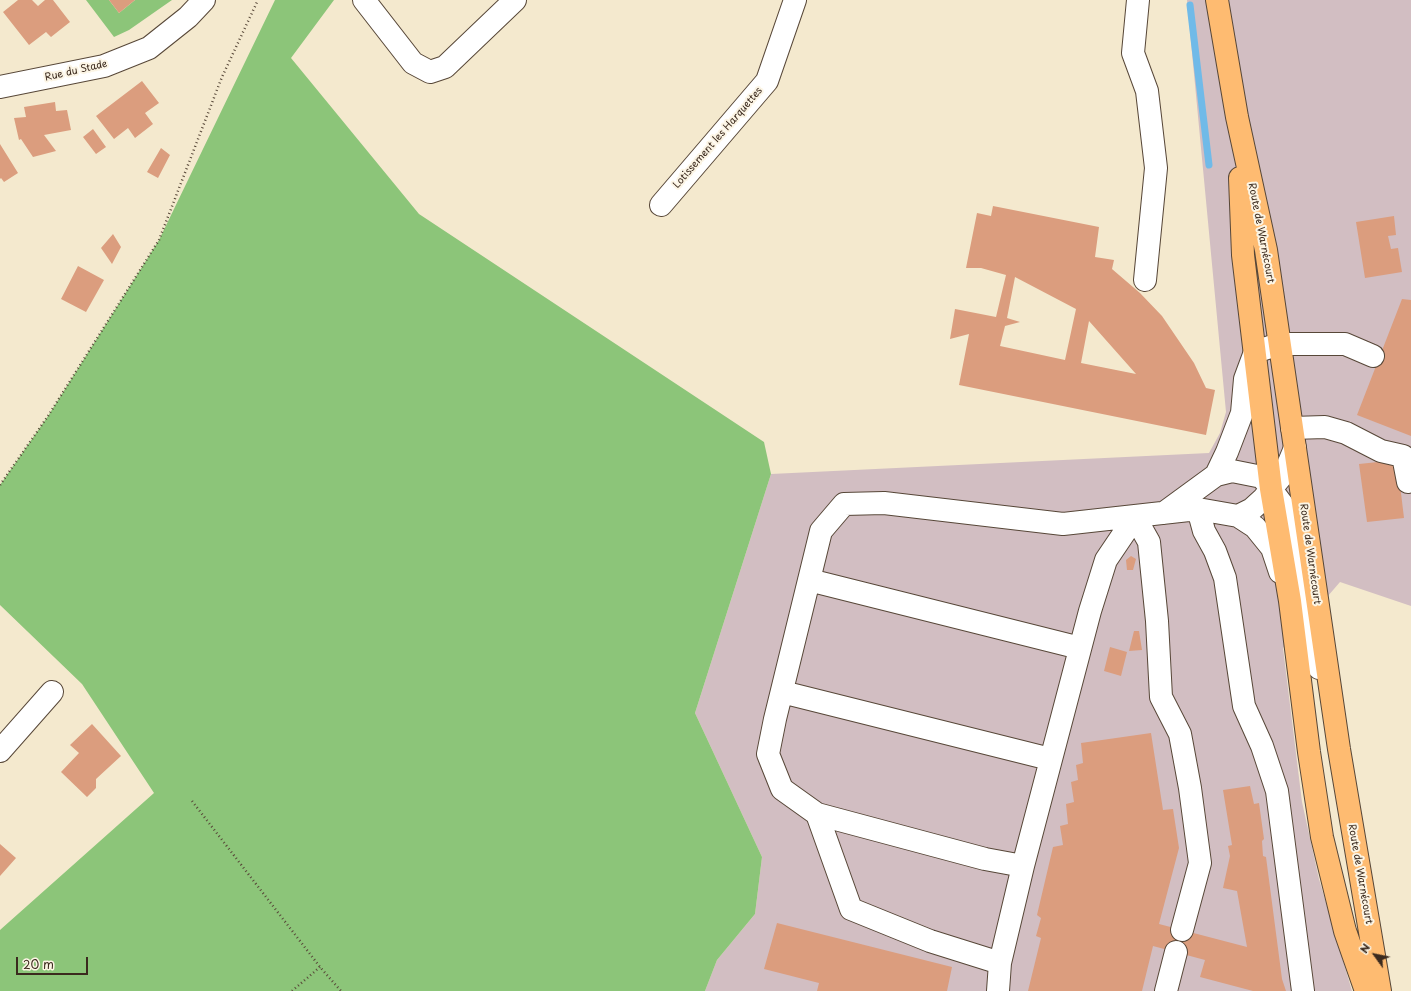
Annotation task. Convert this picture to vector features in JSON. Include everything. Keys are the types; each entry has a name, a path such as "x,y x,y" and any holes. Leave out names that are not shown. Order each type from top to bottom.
{"main road":[{"name":"Route de Warnécourt","path":"1218,0 1237,117 1266,250 1339,749 1380,991"},
{"name":"Route de Warnécourt","path":"1237,117 1243,255 1271,489 1290,601 1309,752 1322,837 1345,931 1366,991"}],"street":[{"name":"Rue du Stade","path":"0,87 104,66 149,48 188,17 204,0"},
{"path":"364,0 413,63 430,72 444,67 515,0"},
{"name":"Lotissement les Harquettes","path":"661,204 767,81 795,0"},
{"path":"1138,0 1134,53 1147,91 1156,168 1145,280"},
{"path":"1216,475 1227,452 1242,413 1245,379 1255,352 1279,344 1345,344 1373,356"},
{"path":"1238,516 1252,509 1285,472 1293,438 1325,427 1346,433 1381,451 1403,456 1408,482"},
{"path":"1164,513 1216,475 1232,471 1262,477 1294,520 1305,611 1339,749"},
{"path":"1023,866 985,859 817,814 782,789 768,754 821,532 844,504 884,503 1063,524 1118,517 1135,517 1198,510 1238,516 1254,527 1272,548 1290,601"},
{"path":"1198,510 1204,531 1215,551 1225,578 1244,706 1262,746 1277,791 1303,991"},
{"path":"998,991 1000,962 1050,759 1080,648 1106,560 1135,517"},
{"path":"1135,517 1149,542 1157,621 1162,697 1180,734 1190,788 1200,863 1182,930"},
{"path":"809,580 1080,648"},
{"path":"0,751 52,692"},
{"path":"782,692 1050,759"},
{"path":"817,814 851,909 930,941 1000,962"},
{"path":"1166,991 1176,952"}],"path":[{"path":"0,485 48,416 159,240 222,77 258,0"},
{"path":"192,801 320,967 341,991"},
{"path":"292,991 320,967"}],"shaded area":[{"path":"1187,0 1411,0 1411,606 1340,582 1283,648 1302,802 1319,879 1352,991 705,991 717,960 755,914 762,857 695,713 771,474 1209,453 1220,433 1226,412"}],"green space":[{"path":"86,0 109,0 119,13 135,0 172,0 129,30 114,37"},
{"path":"275,0 334,0 291,58 419,214 764,442 771,474 695,713 762,857 755,914 717,960 705,991 0,991 0,930 154,793 82,684 0,605 0,485 48,416 159,240"}],"building":[{"path":"18,0 32,0 38,6 45,0 53,0 70,22 51,37 46,32 29,45 3,12"},
{"path":"109,0 135,0 119,13"},
{"path":"142,81 159,103 145,113 153,124 135,138 128,128 114,139 96,116"},
{"path":"55,102 56,111 67,110 71,130 44,135 56,151 33,157 21,139 19,140 14,118 26,117 24,107"},
{"path":"93,129 106,147 96,154 83,137"},
{"path":"0,144 18,173 4,182 1,178 0,179"},
{"path":"161,148 170,155 158,178 147,172"},
{"path":"993,206 1099,227 1095,257 1114,260 1112,269 1140,293 1162,316 1194,363 1206,388 1215,390 1206,435 959,385 969,334 950,339 955,309 996,317 1006,275 981,268 966,268 977,213 991,216","holes":["1015,277 1076,309 1065,360 1000,346 1005,326 1020,322 1007,318","1089,321 1097,330 1136,374 1081,363"]},
{"path":"1394,216 1396,235 1388,236 1391,249 1398,248 1402,272 1365,278 1356,222"},
{"path":"113,234 121,247 112,264 101,248"},
{"path":"78,266 104,280 86,312 61,299"},
{"path":"1402,299 1411,300 1411,436 1357,415"},
{"path":"1397,460 1404,518 1367,522 1359,464"},
{"path":"1131,556 1136,559 1133,570 1127,570 1126,560"},
{"path":"1134,631 1139,631 1142,650 1129,651"},
{"path":"1110,647 1127,652 1121,676 1104,671"},
{"path":"92,724 121,756 96,779 96,788 87,797 61,772 79,753 70,745"},
{"path":"1151,733 1163,810 1173,809 1179,848 1159,924 1247,947 1237,891 1223,888 1230,856 1228,846 1232,845 1223,790 1250,786 1254,804 1259,803 1264,839 1262,841 1263,856 1266,857 1282,979 1286,991 1253,991 1200,977 1205,960 1153,946 1142,991 1028,991 1041,938 1036,936 1041,918 1037,915 1053,847 1063,845 1060,826 1068,824 1066,804 1074,802 1071,782 1078,780 1076,765 1083,763 1081,743"},
{"path":"0,844 16,858 0,876"},
{"path":"777,923 952,967 947,991 817,991 819,983 764,969"}],"waterway":[{"path":"1190,5 1209,165"}]}
